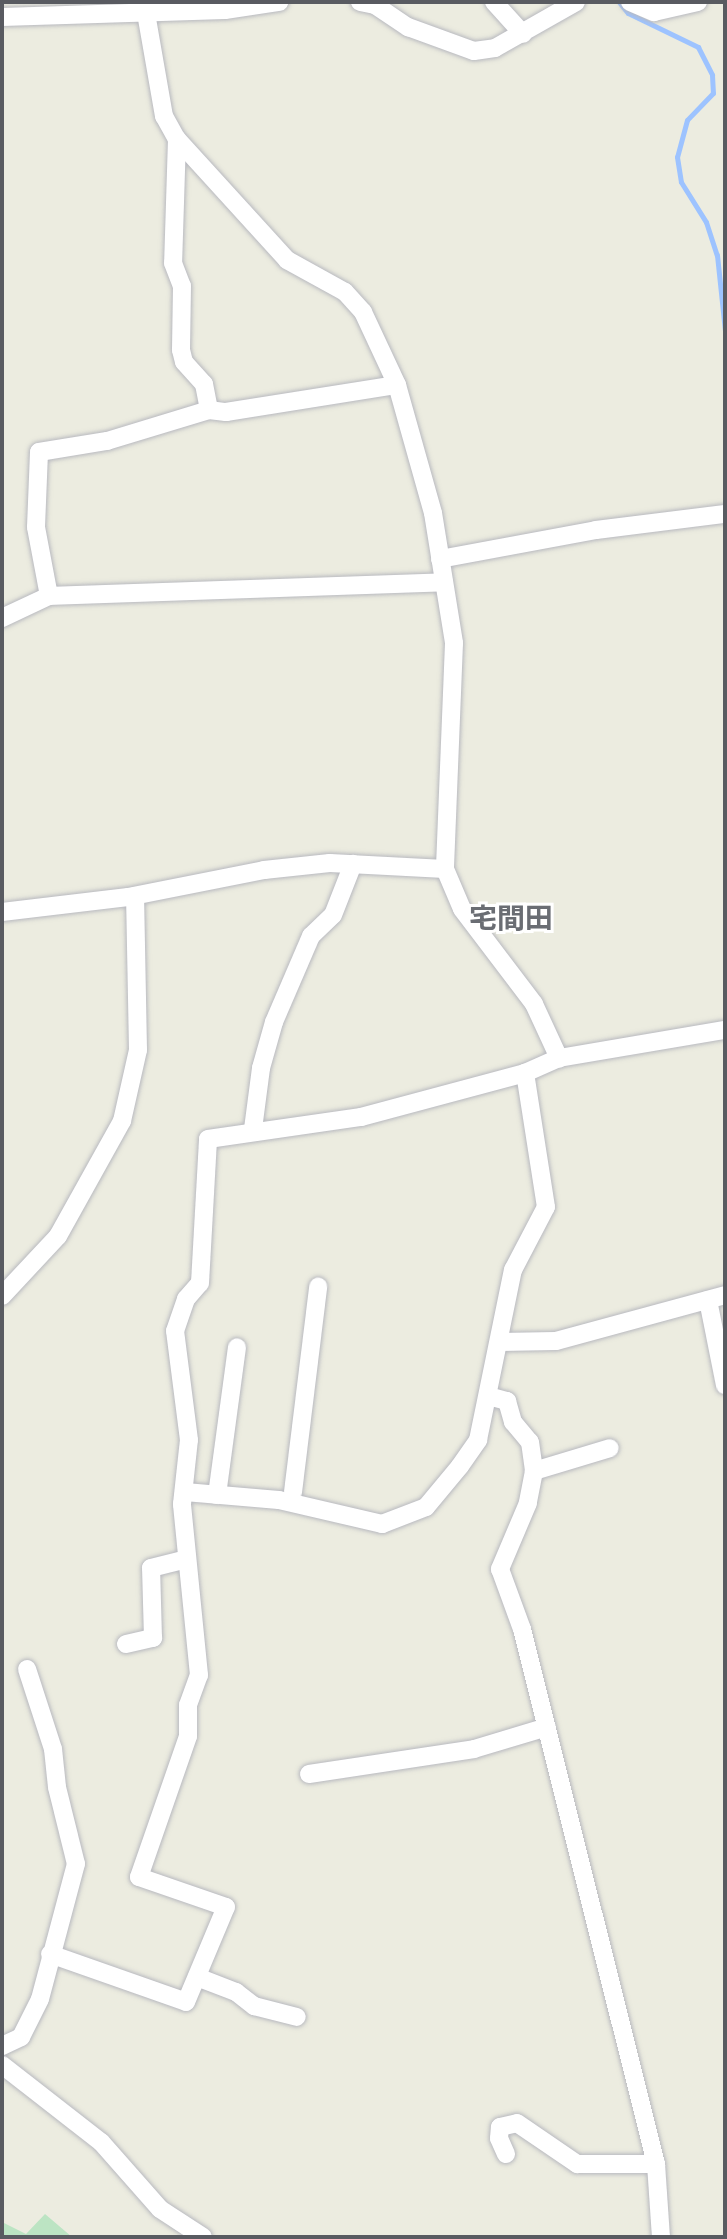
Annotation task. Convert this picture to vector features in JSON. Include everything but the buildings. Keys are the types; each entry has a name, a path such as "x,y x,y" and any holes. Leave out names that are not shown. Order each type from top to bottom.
{"street":[{"path":"2,17 142,7 279,2"},
{"path":"360,2 375,5 408,27 474,51 495,48 576,2"},
{"path":"494,2 523,34"},
{"path":"630,2 654,12 698,2"},
{"path":"142,7 164,116 177,139 287,260 345,292 363,312 397,385 433,513 454,643 445,869 462,909 534,1004 559,1058"},
{"path":"177,139 173,263 182,286 181,350 184,362 204,384 209,410"},
{"path":"49,596 36,527 39,452 107,441 209,410 226,412 397,385"},
{"path":"440,559 596,530 725,514"},
{"path":"2,618 49,596 444,582"},
{"path":"2,912 135,896 264,870 353,864 445,869"},
{"path":"253,1129 261,1068 274,1022 311,936 333,915 353,864"},
{"path":"2,1296 58,1236 122,1121 138,1050 135,896"},
{"path":"50,1954 186,2002 226,1907 139,1877 188,1736 188,1705 199,1675 186,1559 185,1492 189,1440 175,1331 186,1299 200,1283 208,1139 253,1129 361,1117 525,1073 559,1058 725,1030"},
{"path":"185,1492 279,1500 382,1524 426,1507 478,1440 513,1270 546,1207 525,1073"},
{"path":"293,1492 318,1287"},
{"path":"499,1342 556,1341 716,1298 725,1385"},
{"path":"217,1495 237,1347"},
{"path":"488,1396 507,1401 513,1422 530,1442 534,1471 528,1503 500,1569 547,1727 656,2164 661,2237"},
{"path":"534,1471 610,1448"},
{"path":"126,1644 153,1638 151,1568 186,1559"},
{"path":"2,2046 21,2037 28,2025 50,1954 75,1852 57,1787 53,1749 27,1669"},
{"path":"309,1774 459,1752 547,1727"},
{"path":"197,1977 236,1992 254,2006 297,2017"},
{"path":"2,2065 101,2142 160,2209 203,2237"},
{"path":"506,2154 500,2127 517,2123 577,2164 656,2164"}],"green space":[{"path":"45,2214 72,2237 2,2237 2,2222 26,2234"}],"waterway":[{"path":"619,2 628,13 698,47 712,75 713,93 687,120 677,157 681,182 706,222 717,255 725,331"}],"district":[{"name":"宅間田","path":"511,917"}]}
